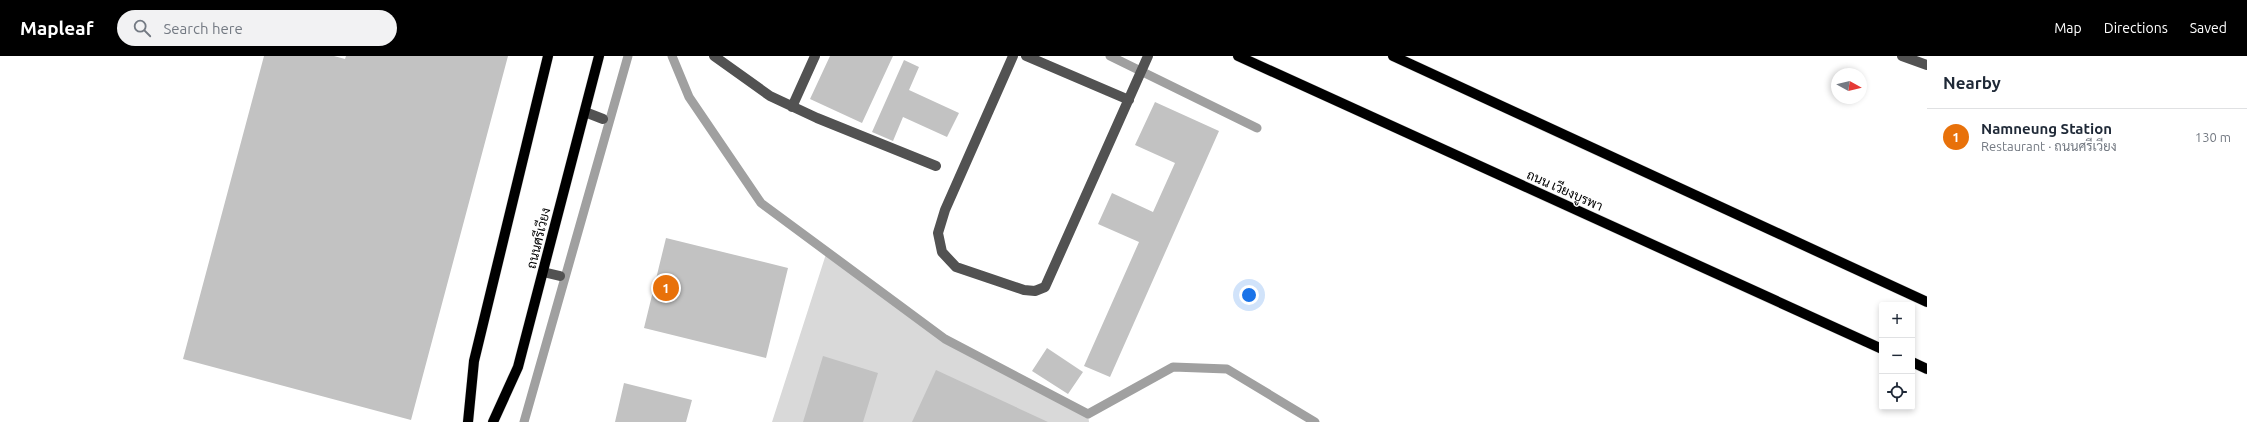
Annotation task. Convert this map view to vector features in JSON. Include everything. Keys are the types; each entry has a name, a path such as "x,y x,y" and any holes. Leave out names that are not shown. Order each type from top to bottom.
{"main road":[{"path":"468,422 474,362 548,56"},
{"name":"ถนนศรีเวียง","path":"493,422 518,367 599,56"},
{"name":"ถนน เวียงบูรพา","path":"1238,56 1879,348"},
{"path":"1393,56 1927,302"},
{"path":"1915,363 1927,369"}],"lane":[{"path":"714,56 770,96 792,107 936,166"},
{"path":"792,107 815,56"},
{"path":"1013,56 945,210 938,233 942,252 956,267 1024,290 1035,291 1045,287 1148,56"},
{"path":"1026,56 1129,100"},
{"path":"1902,56 1927,65"},
{"path":"585,112 603,118"},
{"path":"543,272 560,276"}],"shaded area":[{"path":"827,251 945,339 1088,414 1089,422 772,422"}],"building":[{"path":"264,56 334,56 345,59 346,56 508,56 411,420 183,359"},
{"path":"830,56 893,56 862,123 810,99"},
{"path":"904,60 919,67 909,90 959,113 947,137 903,117 893,141 872,132"},
{"path":"1155,102 1219,131 1110,377 1084,366 1139,242 1098,224 1112,193 1153,212 1175,163 1135,145"},
{"path":"666,238 788,268 766,358 644,328"},
{"path":"1047,348 1083,372 1068,394 1032,371"},
{"path":"823,356 878,373 863,422 803,422"},
{"path":"936,370 1048,422 912,422"},
{"path":"624,383 692,400 686,422 615,422"}],"waterway":[{"path":"524,422 628,56"},
{"path":"672,56 689,97 761,203 945,339 1088,414 1173,367 1227,369 1315,422"},
{"path":"1110,56 1257,128"}],"place":[{"name":"Namneung Station","path":"666,288"}]}
